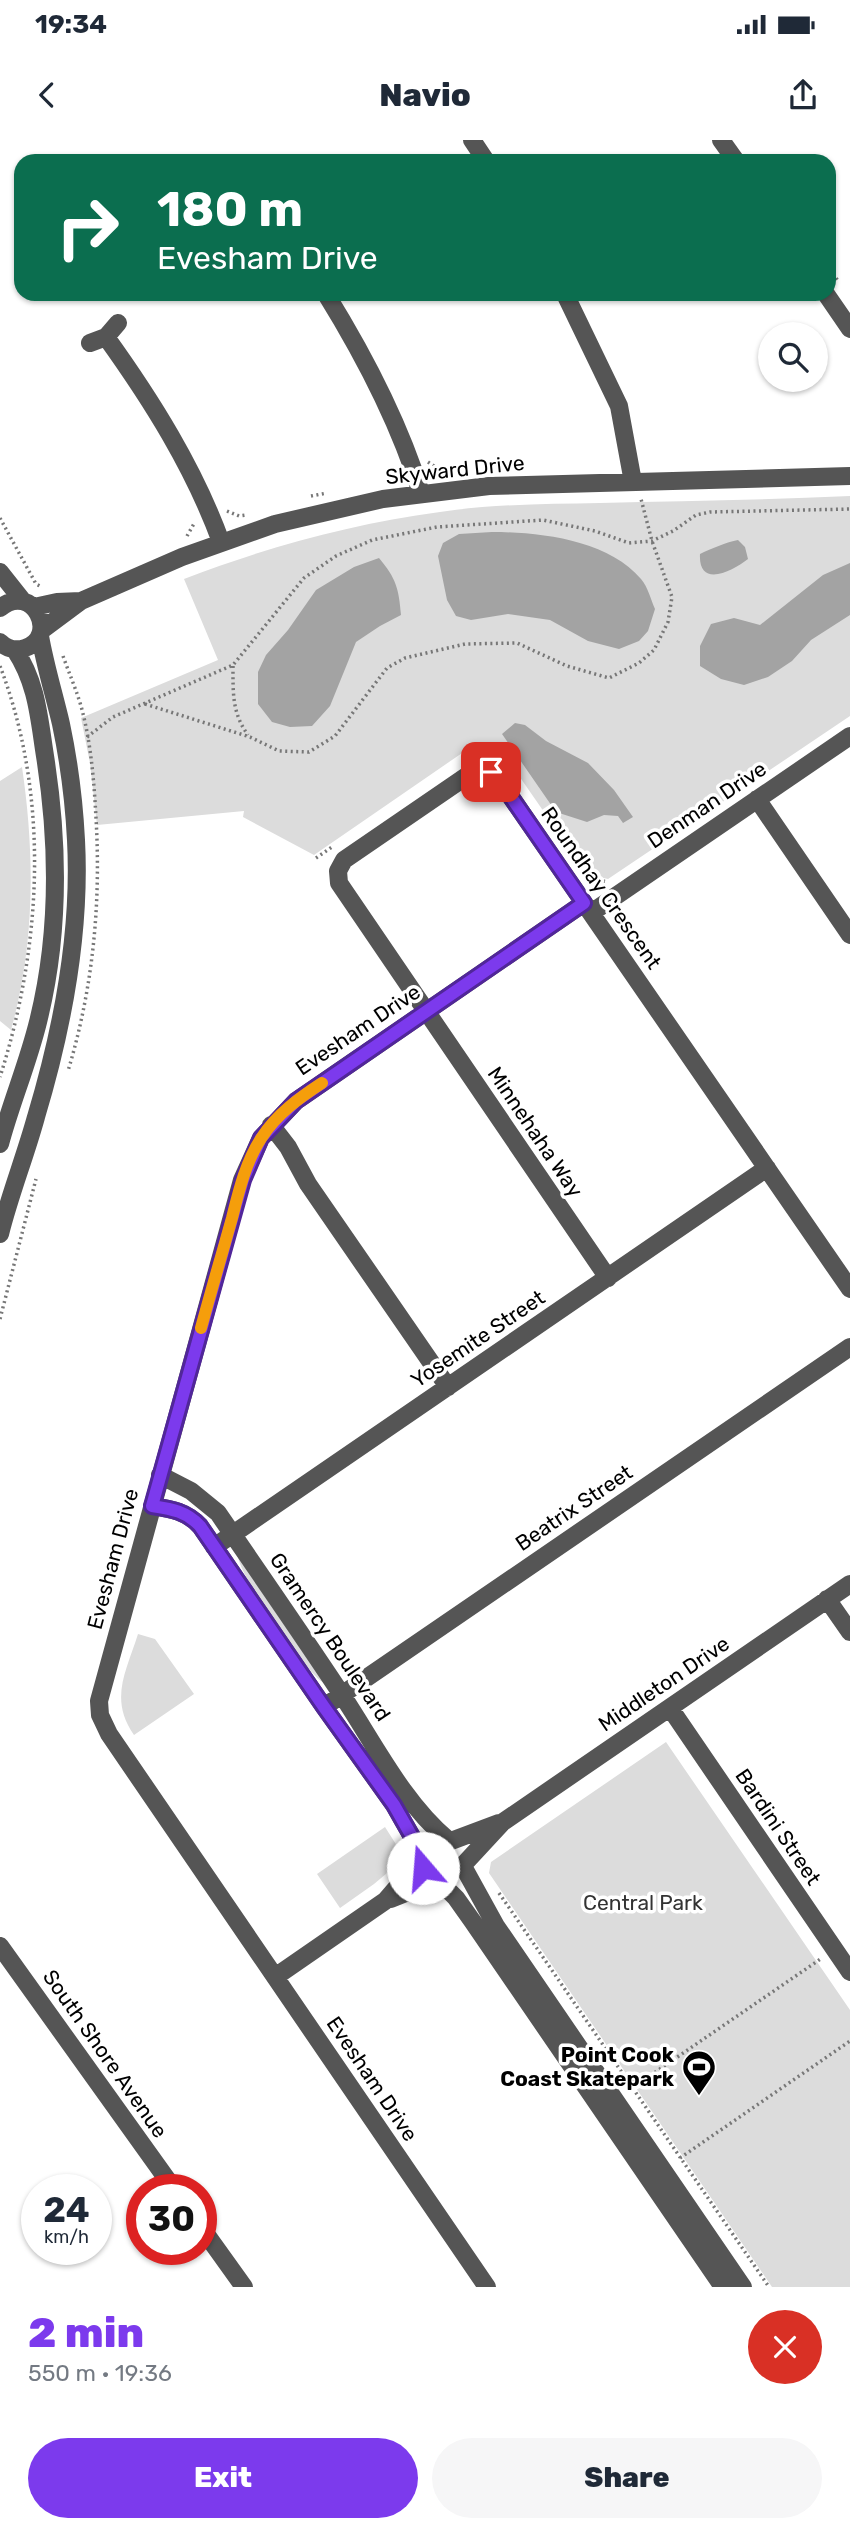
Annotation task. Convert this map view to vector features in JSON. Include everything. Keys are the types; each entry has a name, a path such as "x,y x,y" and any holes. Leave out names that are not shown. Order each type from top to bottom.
{"street":[{"path":"330,301 362,355 391,415 412,463 421,493"},
{"path":"568,301 619,406 634,482"},
{"path":"831,301 850,328"},
{"path":"118,323 98,340 164,423 196,482 221,542"},
{"name":"Skyward Drive","path":"5,646 29,647 41,633 81,601 182,556 275,524 343,507 421,493 489,486 850,476"},
{"path":"0,572 39,614 68,761 74,810 77,876 69,980 36,1121 0,1234"},
{"name":"Skyward Drive","path":"0,608 8,602 29,604 81,601"},
{"path":"0,1144 34,1038 46,989 54,922 56,868 50,789 37,702 29,674 5,646"},
{"name":"Denman Drive","path":"587,908 850,736"},
{"name":"Roundhay Crescent","path":"425,1012 339,883 338,871 341,864 373,839 468,774 486,770 500,781 850,1289"},
{"path":"757,799 850,935"},
{"name":"Evesham Drive","path":"487,2287 109,1734 100,1715 100,1693 243,1180 266,1131 296,1101 425,1012 587,908"},
{"name":"Minnehaha Way","path":"425,1012 608,1278"},
{"path":"9,1112 36,1121"},
{"path":"266,1131 288,1147 308,1184 448,1387"},
{"name":"Yosemite Street","path":"214,1547 767,1168"},
{"name":"Beatrix Street","path":"324,1707 850,1347"},
{"name":"Gramercy Boulevard","path":"160,1475 206,1501 233,1535 423,1818 450,1841"},
{"name":"Gramercy Boulevard","path":"152,1506 177,1510 200,1526 394,1805 422,1857"},
{"name":"Middleton Drive","path":"464,1866 503,1822 850,1584"},
{"path":"827,1599 850,1632"},
{"name":"Bardini Street","path":"670,1708 850,1972"},
{"name":"Middleton Drive","path":"450,1841 503,1822"},
{"path":"385,1901 432,1843 450,1841 462,1849 464,1866 496,1926 743,2287"},
{"path":"422,1857 425,1872 456,1898 723,2287"},
{"path":"275,1977 385,1901 438,1882 454,1880 464,1866"},
{"name":"South Shore Avenue","path":"0,1945 163,2174"},
{"path":"217,2249 244,2287"}],"path":[{"path":"145,704 250,737 279,751 309,751 335,736 387,668 405,658 465,644 517,643 567,666 609,678 639,663 654,650 668,622 672,597 652,541 639,489 634,482"},
{"path":"87,737 113,717 233,665 304,578 336,556 372,540 437,527 542,520 595,531 629,543 652,541 696,515 710,512 850,509"},
{"path":"233,665 233,706 250,737"},
{"path":"0,666 17,720 25,758 31,804 34,877 32,932 26,978 18,1017 0,1077"},
{"path":"454,762 471,751 485,749 501,757 513,773"},
{"path":"316,858 335,845"},
{"path":"585,877 608,882"},
{"path":"495,1888 769,2287"},
{"path":"632,2088 835,1950"},
{"path":"680,2158 850,2041"}],"green space":[{"path":"850,496 850,716 608,879 587,874 508,760 488,747 465,751 314,855 243,817 244,811 97,825 90,763 81,718 218,660 184,579 310,538 374,523 460,509 540,504"},
{"path":"22,767 31,866 30,899 25,965 11,1030 0,1021 0,781"},
{"path":"238,1557 324,1683 303,1662 275,1624 250,1584"},
{"path":"138,1634 155,1639 194,1694 134,1735 122,1709 121,1697 125,1673"},
{"name":"Central Park","path":"666,1742 850,2010 850,2287 772,2287 489,1873 491,1862"},
{"path":"385,1827 399,1849 399,1863 340,1908 317,1874"},
{"path":"443,1850 451,1853 454,1861 451,1869 443,1872 435,1869 432,1861 435,1853"}],"shaded area":[{"path":"492,532 552,537 592,547 611,555 627,566 646,586 655,609 648,631 639,641 619,649 588,641 550,620 508,614 471,620 456,616 447,600 438,556 443,543 459,534"},
{"path":"738,540 745,547 748,559 726,572 710,574 705,571 701,565 700,554"},
{"path":"379,558 396,584 401,615 356,642 330,706 312,726 290,727 272,722 258,704 258,672 266,655 288,630 316,590 354,567"},
{"path":"850,563 850,615 811,640 792,661 768,677 744,685 721,679 700,666 700,646 711,624 734,618 760,625 823,575"},
{"path":"515,723 525,725 546,741 588,763 614,790 633,817 623,823 618,816 604,815 587,822 556,812 502,734"}],"slow traffic":[{"path":"201,1328 247,1165 261,1138 278,1117 322,1083"}],"place":[{"name":"Point Cook Coast Skatepark","path":"699,2097"}],"route":[{"path":"423,1868 423,1856 394,1805 200,1526 177,1510 152,1506 247,1165 261,1138 296,1101 584,903 500,781 491,772"}]}
